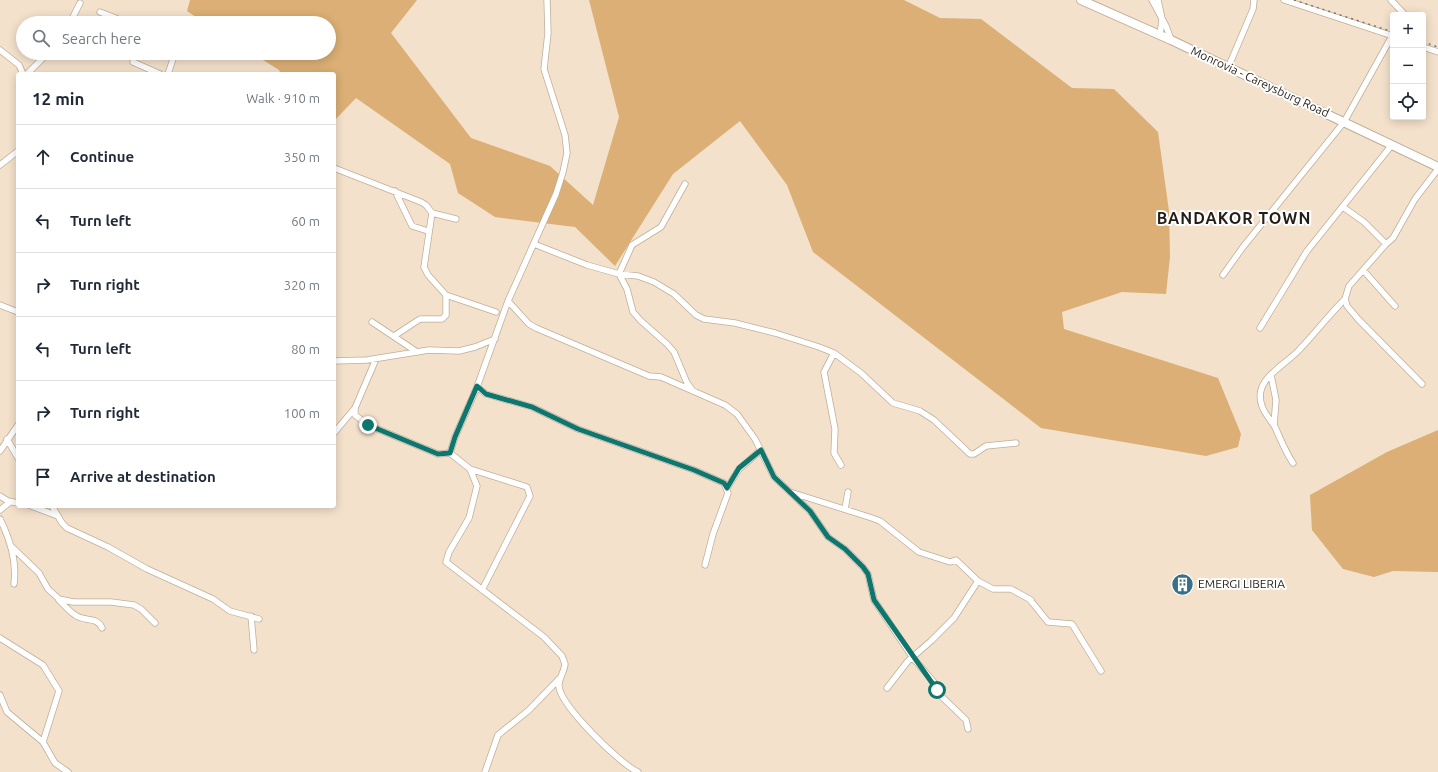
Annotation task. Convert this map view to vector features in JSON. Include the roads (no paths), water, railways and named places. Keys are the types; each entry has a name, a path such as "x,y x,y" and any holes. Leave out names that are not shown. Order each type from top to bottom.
{"main road":[{"name":"Monrovia - Careysburg Road","path":"1081,0 1171,40 1438,168"}],"street":[{"path":"450,453 455,437 477,386 508,301 556,194 563,172 567,153 565,135 544,69 548,33 547,0"},
{"path":"1152,0 1171,40"},
{"path":"1158,0 1162,19 1160,36"},
{"path":"1228,68 1253,9 1254,0"},
{"path":"1284,0 1295,2 1390,35"},
{"path":"1391,0 1402,12"},
{"path":"74,16 80,3"},
{"path":"100,12 110,16"},
{"path":"1223,275 1243,247 1344,122 1390,41"},
{"path":"1426,47 1438,52"},
{"path":"0,50 19,65 24,72"},
{"path":"27,72 40,60"},
{"path":"169,72 173,60"},
{"path":"133,62 156,72"},
{"path":"1260,328 1307,251 1390,146"},
{"path":"0,165 16,153"},
{"path":"1293,463 1284,450 1274,426 1261,405 1261,386 1300,349 1322,322 1345,299 1349,286 1393,238 1415,199 1438,168"},
{"path":"336,169 395,191 426,205 432,213 456,219"},
{"path":"619,274 632,245 661,227 685,184"},
{"path":"395,191 412,226 428,231"},
{"path":"1343,207 1364,222 1386,244"},
{"path":"432,213 428,231 424,267 428,275 446,295 496,312"},
{"path":"534,244 587,265 619,274 638,276 654,282 674,294 696,315 704,319 735,323 775,333 819,346 834,353 861,373 894,403 920,411 934,420 970,454 974,454 986,446 1016,443"},
{"path":"1363,270 1395,306"},
{"path":"619,274 627,289 633,312 674,352 686,385"},
{"path":"394,336 420,319 442,318 446,314 446,295"},
{"path":"1345,299 1347,306 1358,319 1422,384"},
{"path":"508,301 529,324 649,376 661,377 686,385 693,391 725,405 737,414 747,426 774,477 810,511 828,537 845,549 863,567 868,574 874,600 913,658 933,681 946,702 966,720 968,729"},
{"path":"0,305 16,310"},
{"path":"372,322 417,352"},
{"path":"336,361 376,359 429,350 459,351 475,347 495,338"},
{"path":"834,353 824,372 835,429 834,453 840,464"},
{"path":"336,431 355,408 376,359"},
{"path":"1271,375 1275,391 1274,426"},
{"path":"477,386 486,394 532,407 578,429 694,470 724,483 728,493 713,534 705,566"},
{"path":"355,408 355,415 368,425 438,454 450,453"},
{"path":"0,450 16,428"},
{"path":"7,439 16,455"},
{"path":"727,488 739,468 761,450"},
{"path":"450,453 454,458 470,469 527,487 530,490 530,496 482,590"},
{"path":"470,469 476,482 476,495 469,518 449,552 446,562 544,637 558,651 565,664 564,673 560,678 528,710 498,735 485,772"},
{"path":"790,492 880,521 919,552 950,562 956,560 978,581 993,589 1011,589 1031,601 1048,622 1072,624 1101,671"},
{"path":"845,509 848,492"},
{"path":"0,496 10,502 16,503"},
{"path":"0,510 10,502"},
{"path":"36,508 58,516"},
{"path":"53,508 68,528 108,547 147,569 213,599 230,611 259,619"},
{"path":"0,519 11,546 15,564 14,584"},
{"path":"11,546 39,573 48,589 75,615 83,619 96,621 102,628"},
{"path":"888,688 908,661 913,658 954,618 978,581"},
{"path":"59,599 73,602 112,602 134,605 141,609 155,623"},
{"path":"250,616 254,650"},
{"path":"0,638 43,665 59,691 43,742"},
{"path":"560,678 560,690 585,725 621,761 638,772"},
{"path":"0,695 7,712 43,742 55,763 68,772"}],"railway":[{"path":"1294,0 1390,31"},
{"path":"1426,43 1438,47"}],"place":[{"name":"EMERGI LIBERIA","path":"1182,584"}],"district":[{"name":"BANDAKOR TOWN","path":"1234,218"}]}
